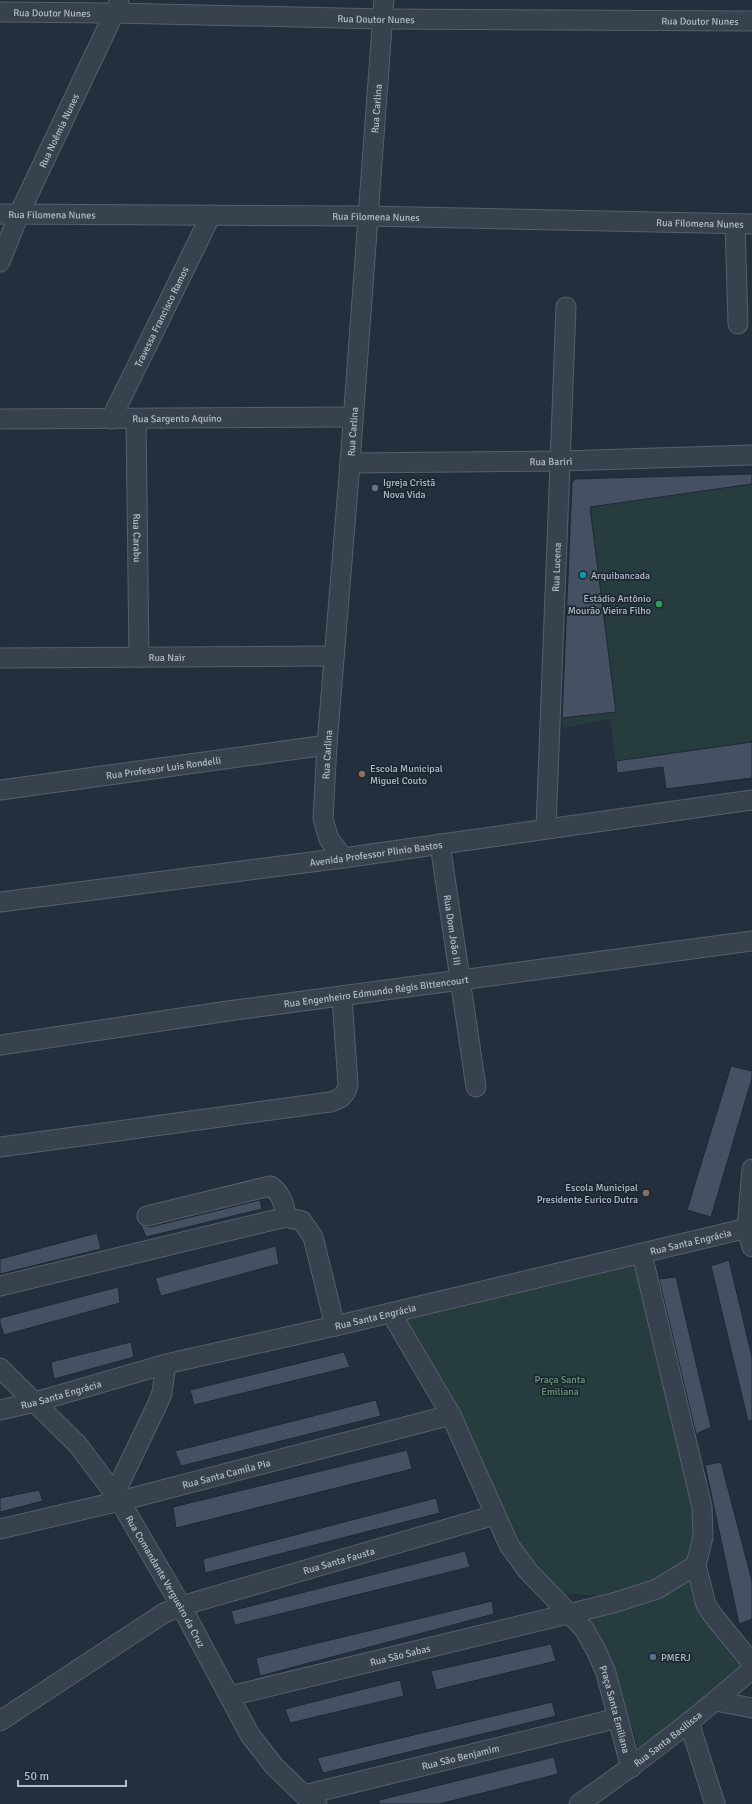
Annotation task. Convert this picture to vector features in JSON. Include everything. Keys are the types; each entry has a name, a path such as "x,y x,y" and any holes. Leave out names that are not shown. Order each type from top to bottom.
{"street":[{"name":"Rua Carlina","path":"343,858 329,839 322,819 384,0"},
{"name":"Rua Doutor Nunes","path":"0,12 117,6 383,19 752,21"},
{"name":"Rua Noêmia Nunes","path":"0,262 19,214 117,6"},
{"name":"Rua Filomena Nunes","path":"0,214 367,216 744,224"},
{"name":"Travessa Francisco Ramos","path":"112,419 211,215"},
{"path":"738,324 744,224"},
{"name":"Rua Lucena","path":"546,828 566,307"},
{"name":"Rua Sargento Aquino","path":"0,419 353,417"},
{"name":"Rua Carabu","path":"136,419 139,657"},
{"name":"Rua Bariri","path":"350,463 560,461 752,455"},
{"name":"Rua Nair","path":"0,658 334,656"},
{"name":"Rua Professor Luis Rondelli","path":"0,790 327,745"},
{"name":"Avenida Professor Plinio Bastos","path":"0,902 343,858 546,828 752,800"},
{"name":"Rua Dom João III","path":"440,844 476,1087"},
{"name":"Rua Engenheiro Edmundo Régis Bittencourt","path":"0,1045 342,996 752,941"},
{"path":"0,1147 330,1102 340,1099 346,1093 348,1085 342,996"},
{"path":"752,1169 750,1227 752,1247"},
{"path":"147,1216 270,1186 278,1192 285,1209 286,1217"},
{"path":"0,1286 286,1217 302,1221 313,1237 335,1326"},
{"name":"Rua Santa Engrácia","path":"0,1410 35,1402 166,1364 391,1313 750,1227"},
{"path":"642,1254 702,1507 703,1537 696,1565 706,1604 752,1663"},
{"name":"Praça Santa Emiliana","path":"391,1313 451,1415 509,1546 518,1560 584,1629 596,1650 606,1673 631,1768"},
{"path":"118,1497 162,1393 166,1364"},
{"name":"Rua Comandante Vergueiro da Cruz","path":"0,1368 78,1445 118,1497 181,1606 255,1741 274,1766 310,1799"},
{"name":"Rua Santa Camila Pia","path":"0,1529 118,1497 451,1415"},
{"name":"Rua Santa Fausta","path":"0,1721 164,1613 181,1606 495,1515"},
{"path":"570,1613 639,1596 657,1589 696,1565"},
{"name":"Rua São Sabas","path":"230,1696 570,1613"},
{"name":"Rua Santa Basilissa","path":"579,1804 631,1768 716,1701 752,1669"},
{"path":"716,1701 752,1708"},
{"name":"Rua São Benjamim","path":"310,1799 618,1718"},
{"path":"689,1722 715,1804"}],"green space":[{"name":"Estádio Antônio Mourão Vieira Filho","path":"752,474 752,755 617,773 610,719 563,728 562,718 572,483 583,479"},
{"name":"Praça Santa Emiliana","path":"638,1262 701,1526 692,1562 655,1584 610,1596 562,1594 533,1564 497,1502 451,1402 403,1313"},
{"path":"697,1571 752,1664 640,1752 612,1666 582,1617"}],"building":[{"name":"Arquibancada","path":"752,474 752,484 590,507 616,712 562,718 572,483 575,479"},
{"path":"752,742 752,778 666,789 663,767 617,773 616,761"},
{"path":"731,1066 752,1071 752,1078 711,1217 687,1210"},
{"path":"260,1200 262,1209 146,1237 141,1225 150,1227"},
{"path":"97,1233 101,1249 0,1274 0,1259"},
{"path":"276,1246 279,1264 161,1296 155,1278"},
{"path":"729,1260 752,1357 752,1421 748,1421 711,1266"},
{"path":"676,1277 711,1427 696,1434 659,1279"},
{"path":"118,1287 120,1303 4,1335 0,1318"},
{"path":"131,1342 134,1357 54,1379 51,1362"},
{"path":"344,1352 350,1367 194,1405 190,1390"},
{"path":"376,1400 381,1416 181,1466 175,1451"},
{"path":"407,1450 412,1469 176,1528 173,1507"},
{"path":"721,1462 752,1581 752,1619 739,1624 705,1465"},
{"path":"39,1490 43,1501 0,1512 0,1498"},
{"path":"436,1498 440,1513 205,1573 203,1559"},
{"path":"465,1551 470,1567 235,1625 231,1611"},
{"path":"492,1601 494,1614 260,1676 256,1658"},
{"path":"551,1644 556,1661 436,1690 431,1671"},
{"path":"400,1680 404,1696 290,1723 285,1709"},
{"path":"552,1702 556,1716 323,1773 317,1758"},
{"path":"554,1757 558,1774 439,1804 379,1804 379,1800"}],"place":[{"name":"Igreja Cristã Nova Vida","path":"375,488"},
{"name":"Arquibancada","path":"583,575"},
{"name":"Estádio Antônio Mourão Vieira Filho","path":"659,604"},
{"name":"Escola Municipal Miguel Couto","path":"362,774"},
{"name":"Escola Municipal Presidente Eurico Dutra","path":"646,1193"},
{"name":"PMERJ","path":"653,1657"}]}
